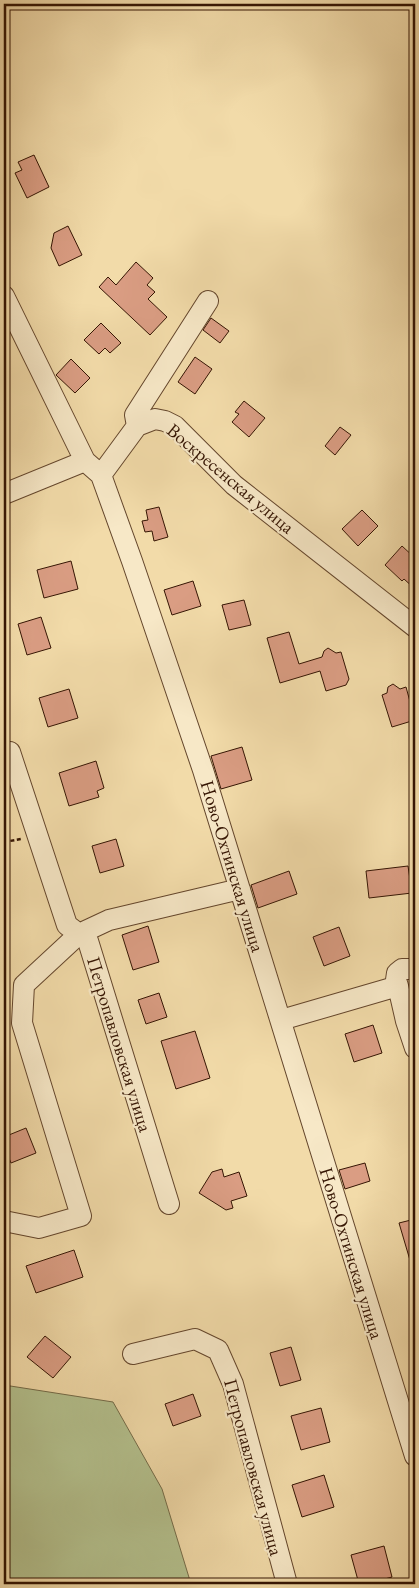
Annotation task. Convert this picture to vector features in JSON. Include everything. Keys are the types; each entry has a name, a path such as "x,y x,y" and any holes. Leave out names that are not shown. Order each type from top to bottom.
{"street":[{"name":"Ново-Охтинская улица","path":"4,296 85,461 101,475 132,561 203,770 415,1456"},
{"path":"137,426 135,415 208,301"},
{"name":"Воскресенская улица","path":"101,475 137,426 155,419 165,421 175,426 234,485 415,627"},
{"path":"4,494 85,461"},
{"name":"Петропавловская улица","path":"10,752 67,925 88,942 169,1204"},
{"path":"4,1221 39,1228 81,1216 22,1023 24,985 79,934 109,920 240,889"},
{"path":"415,969 402,969 398,973 396,980 415,1048"},
{"path":"281,1020 398,986"},
{"name":"Петропавловская улица","path":"133,1354 195,1339 218,1350 233,1384 287,1584"}],"green space":[{"path":"4,1385 113,1402 162,1489 191,1584 4,1584"}],"building":[{"path":"34,155 49,187 27,198 15,173 22,170 18,162"},
{"path":"68,226 82,255 59,266 51,248 54,233"},
{"path":"136,262 153,278 147,285 155,292 148,299 167,317 150,335 99,287 108,277 116,285"},
{"path":"211,318 229,331 220,343 203,330"},
{"path":"101,323 121,343 110,353 105,348 99,354 84,340"},
{"path":"195,357 212,369 195,394 178,382"},
{"path":"71,359 90,378 75,393 56,375"},
{"path":"244,401 265,418 249,437 232,422 239,414 235,412"},
{"path":"340,427 351,435 335,455 325,446"},
{"path":"159,507 168,537 154,541 152,531 145,532 142,521 148,520 146,510"},
{"path":"362,510 378,526 358,546 342,529"},
{"path":"402,546 415,558 415,589 404,579 402,581 385,565"},
{"path":"71,561 78,589 44,598 37,570"},
{"path":"193,581 201,606 172,615 164,590"},
{"path":"244,600 251,625 229,630 222,605"},
{"path":"41,617 51,648 27,655 18,624"},
{"path":"289,632 299,664 322,657 324,651 328,648 336,653 341,652 349,679 346,685 326,691 320,671 280,683 267,638"},
{"path":"393,684 400,689 406,687 415,720 392,727 382,695 387,693 388,687"},
{"path":"69,689 78,718 48,727 39,698"},
{"path":"242,747 252,780 221,789 211,756"},
{"path":"96,761 104,788 97,791 99,797 69,806 59,773"},
{"path":"116,839 124,866 100,873 92,846"},
{"path":"408,866 412,893 369,898 366,871"},
{"path":"289,871 297,894 258,908 251,885"},
{"path":"148,926 159,962 133,970 122,935"},
{"path":"339,927 350,956 324,966 313,937"},
{"path":"159,993 167,1017 146,1024 138,1000"},
{"path":"373,1025 382,1053 354,1062 345,1034"},
{"path":"195,1031 210,1078 176,1089 161,1041"},
{"path":"26,1128 36,1153 11,1163 4,1146 4,1137"},
{"path":"365,1163 370,1181 345,1189 339,1170"},
{"path":"222,1169 224,1177 239,1172 247,1196 231,1201 233,1208 226,1210 199,1193 212,1172"},
{"path":"415,1219 415,1267 412,1267 399,1223"},
{"path":"74,1250 83,1277 36,1293 26,1266"},
{"path":"45,1336 71,1357 53,1378 27,1357"},
{"path":"291,1347 301,1380 280,1386 270,1353"},
{"path":"193,1394 201,1416 173,1426 165,1404"},
{"path":"321,1408 330,1442 301,1450 291,1416"},
{"path":"324,1475 334,1507 302,1517 292,1485"},
{"path":"384,1546 392,1577 359,1584 351,1555"}]}
